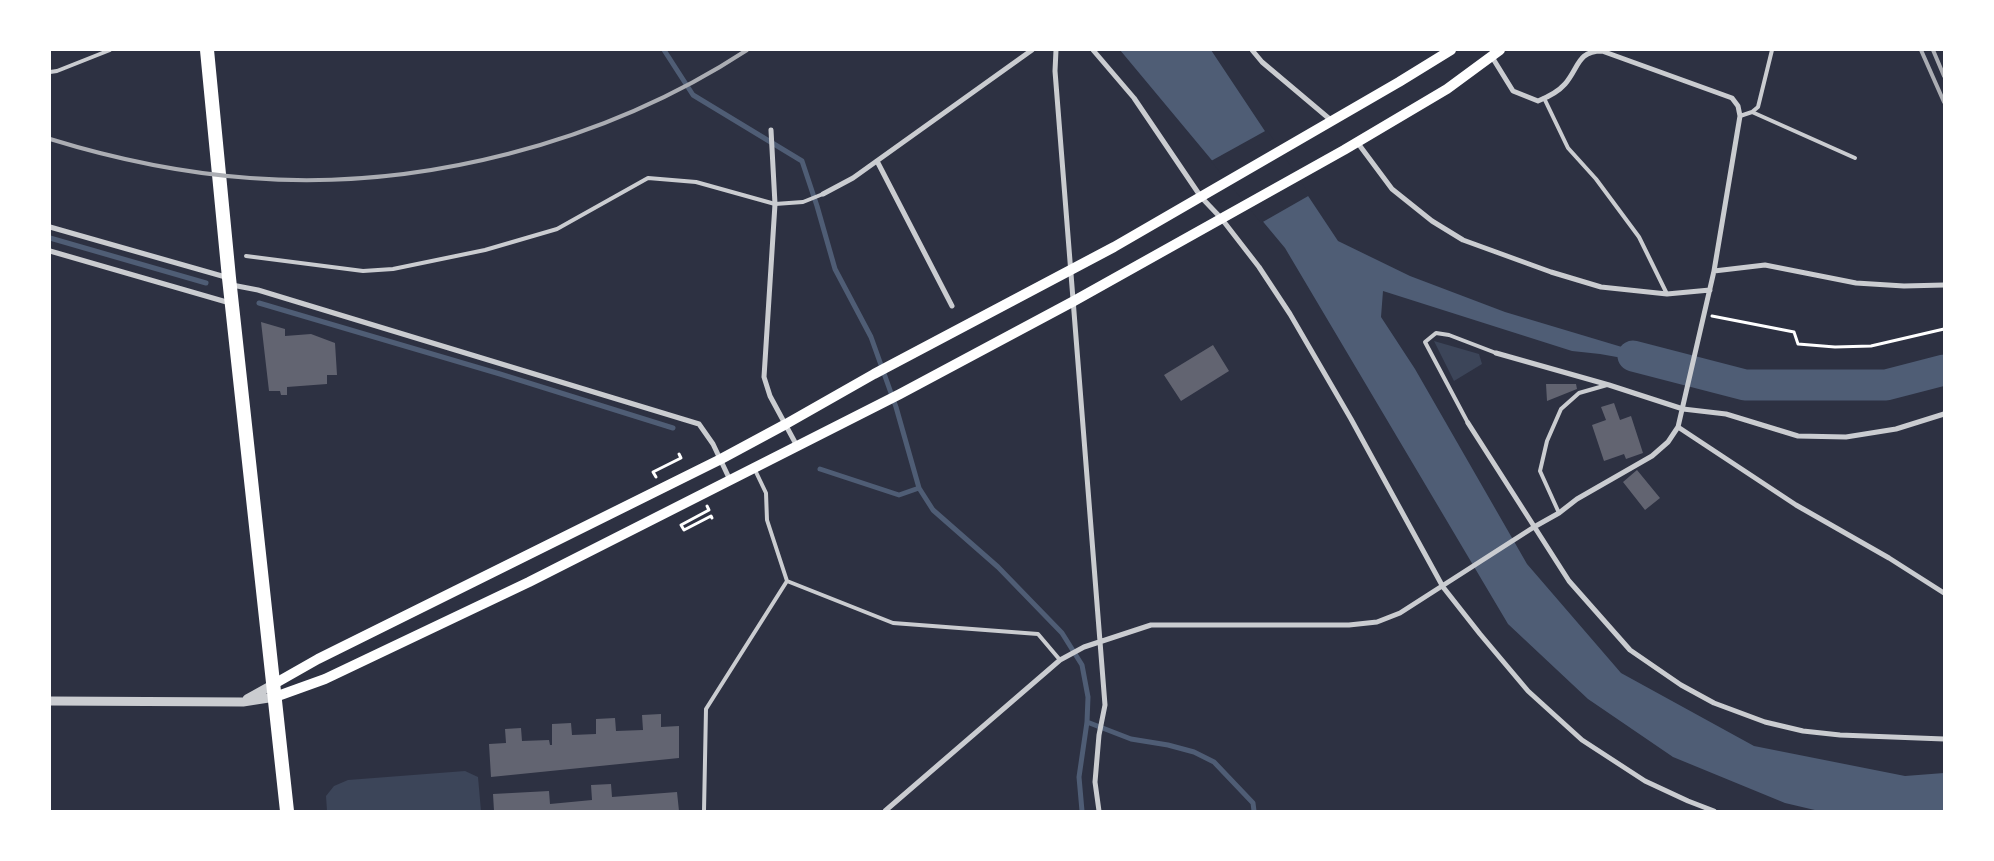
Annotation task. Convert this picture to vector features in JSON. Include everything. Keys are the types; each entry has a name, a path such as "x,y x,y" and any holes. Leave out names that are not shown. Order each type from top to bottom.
{"highway":[{"path":"207,50 287,811"}],"main road":[{"path":"275,691 318,658 721,458 874,374 1072,270 1327,124 1451,50"},
{"path":"275,691 325,679 343,671 529,582 900,394 1074,301 1344,150 1446,89 1492,52"}],"street":[{"path":"823,194 853,178 1032,50"},
{"path":"1056,50 1055,71 1105,705 1099,735 1095,782 1099,811"},
{"path":"1093,50 1134,98 1205,194 1225,216 1290,314 1351,419 1442,587 1528,691 1582,740 1645,781 1688,802 1714,811"},
{"path":"1252,50 1262,62 1327,124"},
{"path":"885,811 1060,660 1084,647 1151,625 1349,625 1377,622 1400,613 1452,582 1534,527 1559,513 1577,499 1652,456 1668,442 1678,426 1683,409 1714,272 1740,116 1738,106 1732,98 1602,51 1591,50 1581,58 1565,84 1538,101 1513,91 1492,52"},
{"path":"770,130 775,204 764,377 770,396 797,446"},
{"path":"1357,142 1392,189 1432,221 1463,240 1551,272 1601,287 1667,294 1710,290"},
{"path":"878,160 952,306"},
{"path":"50,227 699,424 721,458 730,480"},
{"path":"50,251 233,304"},
{"path":"1714,272 1765,265 1856,283 1904,286 1944,285"},
{"path":"1496,353 1609,385 1683,409 1726,414 1798,436 1846,438 1896,429 1944,414"},
{"path":"1468,423 1569,581 1630,650 1681,685 1714,703 1765,722 1803,732 1944,739"},
{"path":"1678,426 1796,505 1889,558 1944,593"},
{"path":"50,701 243,702 275,691"},
{"path":"243,702 275,691"}],"lane":[{"path":"50,72 57,72 110,50"},
{"path":"1740,116 1752,112 1758,107 1772,50"},
{"path":"1544,98 1568,148 1596,179 1639,237 1667,294"},
{"path":"1752,112 1855,158"},
{"path":"246,256 363,272 393,270 485,250 557,229 648,178 696,182 775,204 804,202 823,194"},
{"path":"1468,423 1425,342 1436,333 1496,353"},
{"path":"1559,513 1540,471 1547,441 1561,409 1579,393 1609,385"},
{"path":"754,469 766,493 767,520 787,581"},
{"path":"787,581 893,623 1038,634 1060,660"},
{"path":"704,811 706,709 787,581"}],"path":[{"path":"1705,314 1794,332 1798,344 1835,347 1871,346 1944,329"},
{"path":"709,510 681,525 684,530 711,516 712,518"}],"shaded area":[{"path":"1120,50 1211,50 1338,241 1410,276 1505,312 1712,374 1600,354 1572,351 1383,291 1381,317 1415,369 1527,564 1621,673 1754,746 1905,776 1944,773 1944,811 1819,811 1785,803 1673,757 1588,699 1508,624 1285,248"},
{"path":"1434,341 1479,354 1482,364 1454,381"},
{"path":"465,771 478,777 481,811 327,811 326,796 334,786 348,780"}],"pier":[{"path":"1267,130 1310,195 1261,223 1211,161"}],"building":[{"path":"261,322 285,329 285,336 311,334 335,343 337,375 327,375 327,384 287,387 287,395 281,395 280,391 269,391"},
{"path":"1213,345 1229,371 1181,401 1164,375"},
{"path":"1546,384 1576,384 1577,389 1547,401"},
{"path":"1614,403 1620,420 1631,416 1643,453 1626,459 1624,454 1604,461 1592,425 1606,420 1601,407"},
{"path":"1637,470 1660,498 1645,510 1623,482"},
{"path":"661,714 661,727 679,726 679,758 491,777 489,744 506,743 505,729 521,728 522,741 549,740 550,745 552,745 552,724 571,723 572,735 596,734 596,719 615,718 616,731 643,730 642,715"},
{"path":"611,784 612,797 677,792 679,811 494,811 493,794 549,791 550,804 592,800 591,785"}],"waterway":[{"path":"664,50 693,95 802,161 835,269 871,337 896,407 919,488 933,510 998,567 1062,633 1082,665 1088,697 1087,722 1079,777 1082,811"},
{"path":"50,238 206,283"},
{"path":"259,303 500,374 673,428"},
{"path":"1633,356 1745,385 1886,385 1944,370"},
{"path":"820,469 899,495 919,488"},
{"path":"1087,722 1131,739 1168,745 1194,752 1214,762 1253,803 1254,811"}],"railway":[{"path":"50,139 99,153 199,173 250,178 314,180 379,177 444,168 509,154 572,135 633,111 692,83 747,50"},
{"path":"1921,50 1944,102"},
{"path":"1933,50 1944,76"}]}
